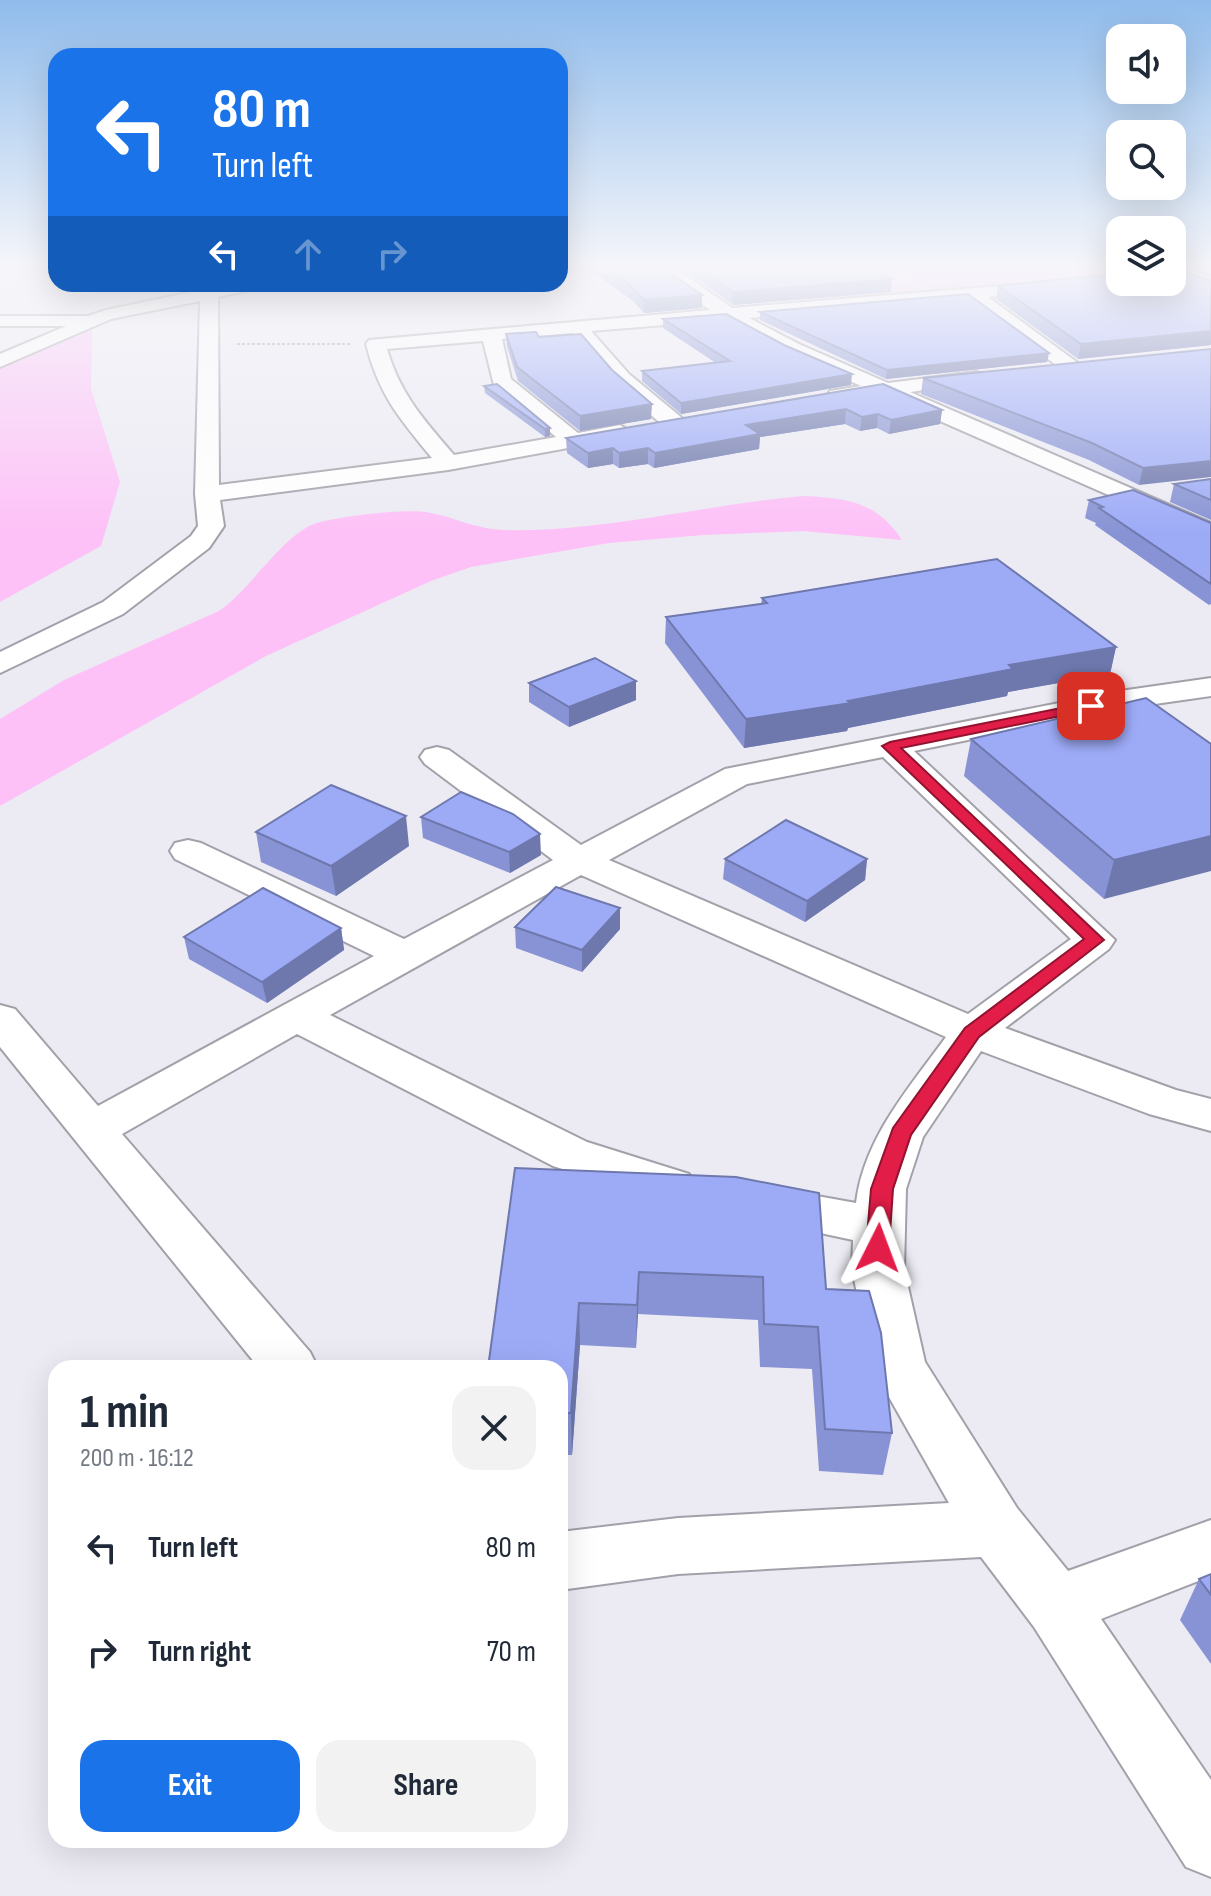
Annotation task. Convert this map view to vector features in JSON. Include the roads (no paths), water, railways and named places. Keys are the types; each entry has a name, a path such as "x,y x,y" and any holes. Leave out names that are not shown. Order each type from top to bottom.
{"street":[{"path":"0,664 113,608 200,542 211,526 207,494 208,355"},
{"path":"379,355 385,378 404,410 448,463"},
{"path":"496,355 501,381 573,440"},
{"path":"207,494 448,463 682,421 637,393 601,355"},
{"path":"810,355 1211,532"},
{"path":"1040,371 1079,367 1062,355"},
{"path":"812,399 994,376"},
{"path":"1135,496 1180,490"},
{"path":"92,1130 577,860 737,776 1120,700 1211,687"},
{"path":"890,746 1095,940 972,1032 901,1134 882,1189 878,1226 878,1269 899,1367 996,1528 1056,1606 1211,1842"},
{"path":"437,757 577,860 972,1032 1165,1103 1211,1115"},
{"path":"188,851 405,955"},
{"path":"295,1015 570,1154 652,1182 878,1226"},
{"path":"0,1019 284,1360"},
{"path":"568,1560 678,1546 996,1528"},
{"path":"1056,1606 1211,1548"}]}
